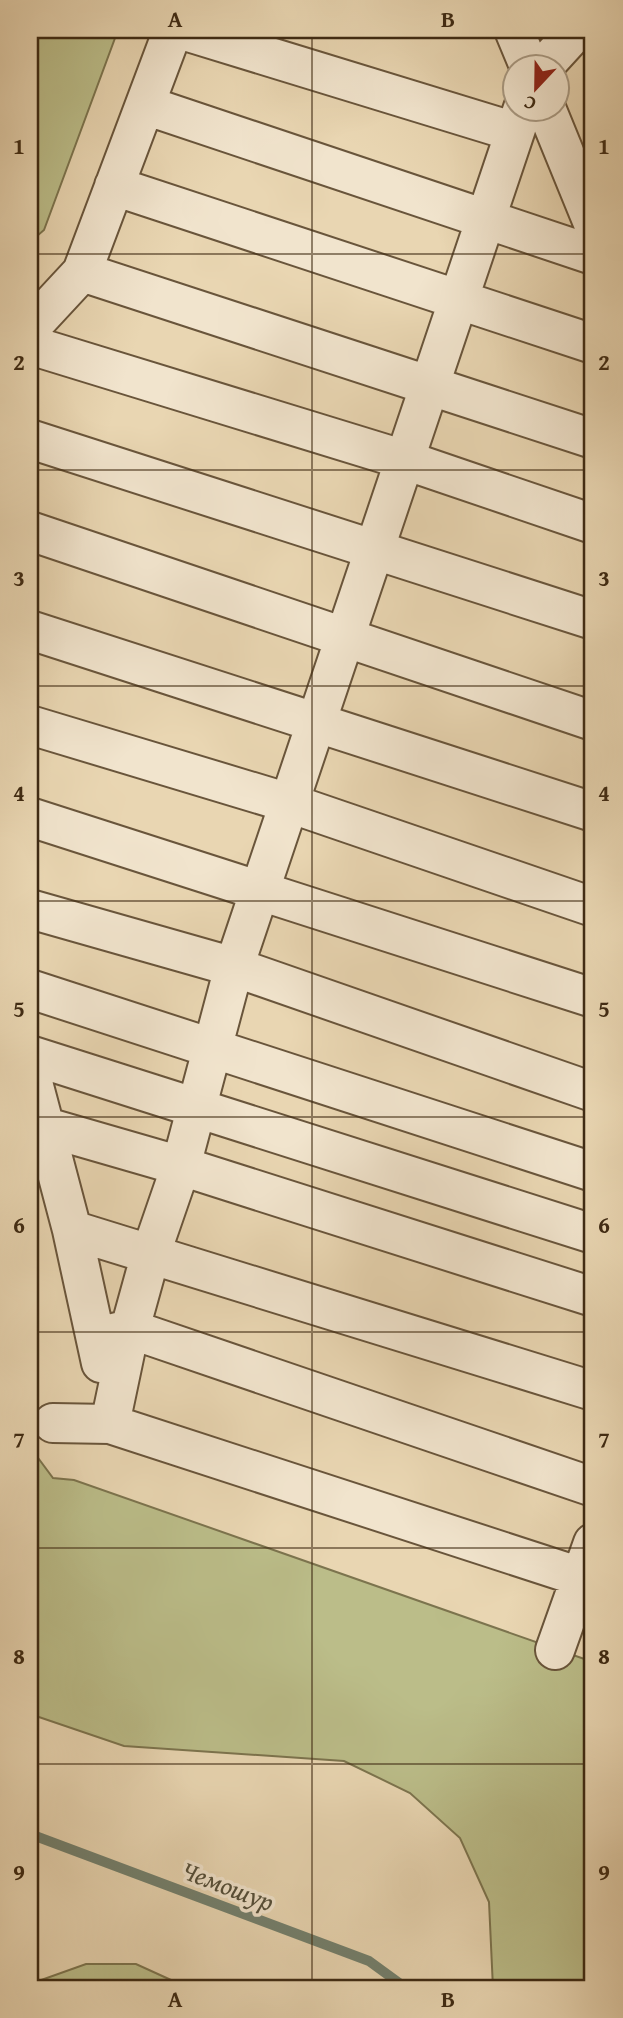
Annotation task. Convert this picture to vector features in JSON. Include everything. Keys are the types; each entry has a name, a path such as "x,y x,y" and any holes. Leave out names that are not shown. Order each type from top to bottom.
{"lane":[{"path":"30,328 82,272 173,30"},
{"path":"182,30 500,115"},
{"path":"518,47 577,30"},
{"path":"145,105 487,217 593,255"},
{"path":"110,1424 114,1333 151,1253 181,1166 234,967 518,122"},
{"path":"552,122 593,223"},
{"path":"114,186 593,344"},
{"path":"82,272 593,439"},
{"path":"30,345 405,460 593,524"},
{"path":"30,439 593,620"},
{"path":"30,531 593,721"},
{"path":"30,630 593,812"},
{"path":"30,725 289,803 593,907"},
{"path":"30,817 260,888 593,998"},
{"path":"30,909 234,967 593,1092"},
{"path":"30,989 593,1172"},
{"path":"30,1055 198,1106 593,1234"},
{"path":"30,1071 72,1230 114,1333 593,1487"},
{"path":"46,1127 181,1166 593,1297"},
{"path":"72,1230 593,1391"},
{"path":"54,1423 110,1424 589,1567 555,1650"}],"green space":[{"path":"30,30 118,30 44,230 30,242"},
{"path":"30,1447 53,1478 74,1480 593,1662 593,1988 493,1988 489,1902 460,1838 410,1793 344,1761 124,1746 30,1714"},
{"path":"86,1964 136,1964 171,1980 171,1988 30,1988 30,1984"}],"waterway":[{"name":"Чемошур","path":"30,1834 369,1961 406,1988"}]}
